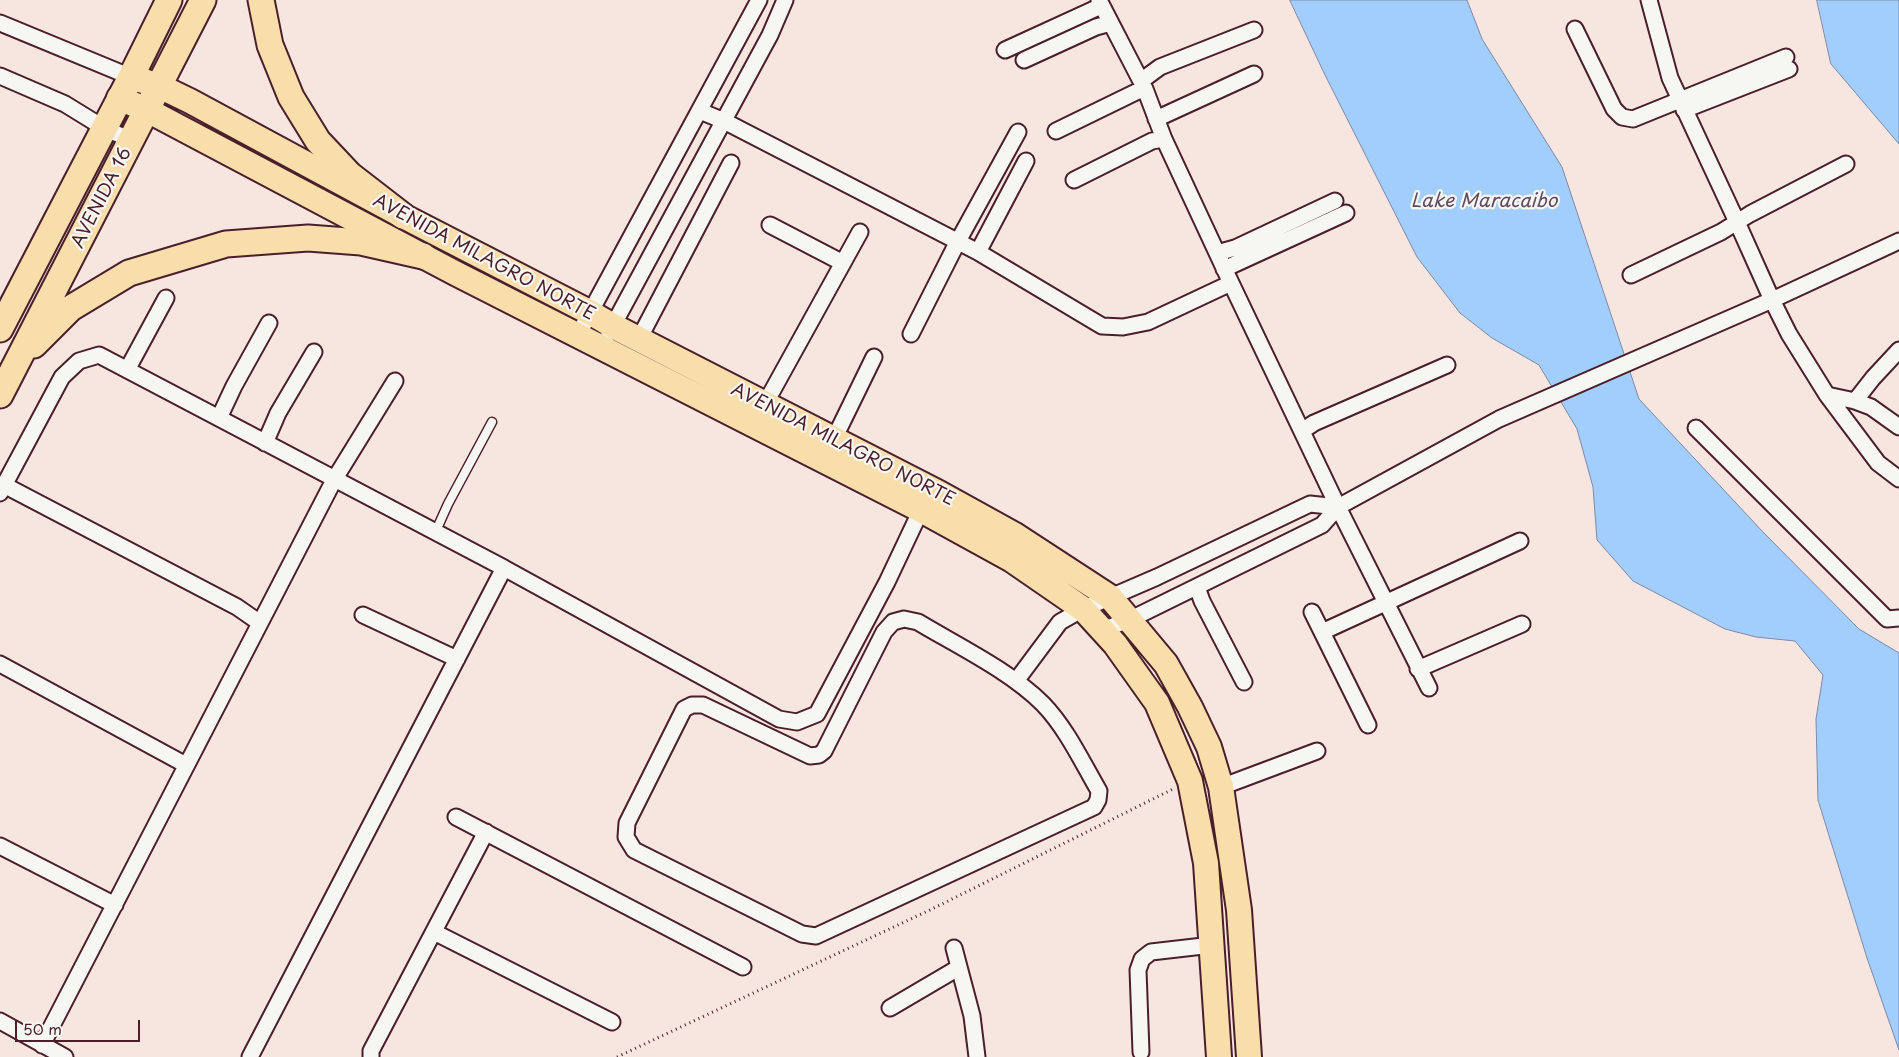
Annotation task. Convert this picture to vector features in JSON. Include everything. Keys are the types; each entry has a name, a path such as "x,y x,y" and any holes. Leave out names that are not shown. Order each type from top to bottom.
{"highway":[{"name":"AVENIDA 16","path":"0,329 169,0"},
{"name":"AVENIDA 16","path":"0,395 203,0"},
{"path":"262,0 270,45 291,97 318,141 350,175 403,216"},
{"path":"17,362 70,308 129,273 226,244 308,238 361,242 422,256"}],"main road":[{"name":"AVENIDA MILAGRO NORTE","path":"125,88 159,86 190,101 403,216 939,494 1014,535 1110,597 1166,664 1190,707 1209,747 1221,787 1239,910 1249,1057"},
{"name":"AVENIDA MILAGRO NORTE","path":"125,88 147,110 422,256 922,510 1012,560 1083,610 1115,644 1157,703 1190,781 1206,863 1219,1057"}],"street":[{"path":"578,335 759,0"},
{"path":"601,347 770,35 785,0"},
{"path":"1649,0 1670,78 1789,334 1827,394 1878,463 1899,479"},
{"path":"1005,50 1100,3 1143,85 1164,138 1227,276 1338,507 1428,688"},
{"path":"0,23 125,88"},
{"path":"1024,60 1096,27 1111,23"},
{"path":"1056,131 1136,92 1160,67 1254,30"},
{"path":"1575,30 1614,109 1622,117 1633,119 1655,109 1683,105 1695,93 1787,63"},
{"path":"1156,119 1254,74"},
{"path":"0,76 65,104 104,128 131,140"},
{"path":"700,111 724,121 957,243 978,252 1102,326 1123,327 1148,322 1227,276 1346,213"},
{"path":"911,334 957,243 1018,132"},
{"path":"1074,180 1152,141 1164,138"},
{"path":"978,252 1026,161"},
{"path":"639,339 732,163"},
{"path":"1631,274 1721,232 1750,214 1846,164"},
{"path":"1217,253 1235,248 1335,201"},
{"path":"770,225 843,263"},
{"path":"765,404 860,232"},
{"path":"1102,630 1130,620 1322,525 1338,507 1499,419 1772,300 1899,241"},
{"path":"640,275 666,286"},
{"path":"127,370 166,298"},
{"path":"218,418 269,323"},
{"path":"1855,401 1899,350"},
{"path":"265,443 278,413 314,352"},
{"path":"260,623 237,607 2,489 62,377 79,361 100,355 434,533 504,568 779,719 797,722 816,714 887,582 922,510"},
{"path":"834,440 874,357"},
{"path":"1302,431 1447,365"},
{"path":"42,1045 334,480 395,381"},
{"path":"1827,394 1871,407 1899,427"},
{"path":"1696,428 1887,619 1899,618"},
{"path":"1016,681 1060,622 1310,504 1338,507"},
{"path":"1322,632 1359,613 1387,603 1407,592 1520,541"},
{"path":"250,1057 504,568"},
{"path":"1197,587 1244,682"},
{"path":"1312,612 1368,725"},
{"path":"363,615 457,659"},
{"path":"904,619 918,622 1016,681 1043,704 1064,729 1099,791 1098,800 1094,807 816,936 802,934 634,850 626,837 627,823 684,709 692,705 703,705 810,756 819,755 824,752 884,632 893,622 904,619"},
{"path":"1418,669 1522,624"},
{"path":"0,664 158,748 186,765"},
{"path":"1221,787 1317,751"},
{"path":"456,817 743,967"},
{"path":"371,1057 372,1051 486,832"},
{"path":"0,846 115,905"},
{"path":"434,932 612,1022"},
{"path":"1141,1052 1138,970 1142,959 1151,952 1212,945"},
{"path":"954,948 972,1016 977,1057"},
{"path":"890,1008 958,968"},
{"path":"0,1022 65,1057"}],"lane":[{"path":"434,533 492,422"}],"path":[{"path":"617,1057 932,909 1190,781"}],"water":[{"name":"Lake Maracaibo","path":"1290,0 1467,0 1482,39 1562,167 1639,399 1763,532 1859,629 1899,653 1899,1050 1867,958 1818,800 1816,719 1823,675 1795,641 1756,637 1725,629 1633,581 1597,540 1593,487 1577,429 1539,365 1492,338 1460,313 1417,257 1325,75"},
{"path":"1817,0 1899,0 1899,144 1831,64"}]}
